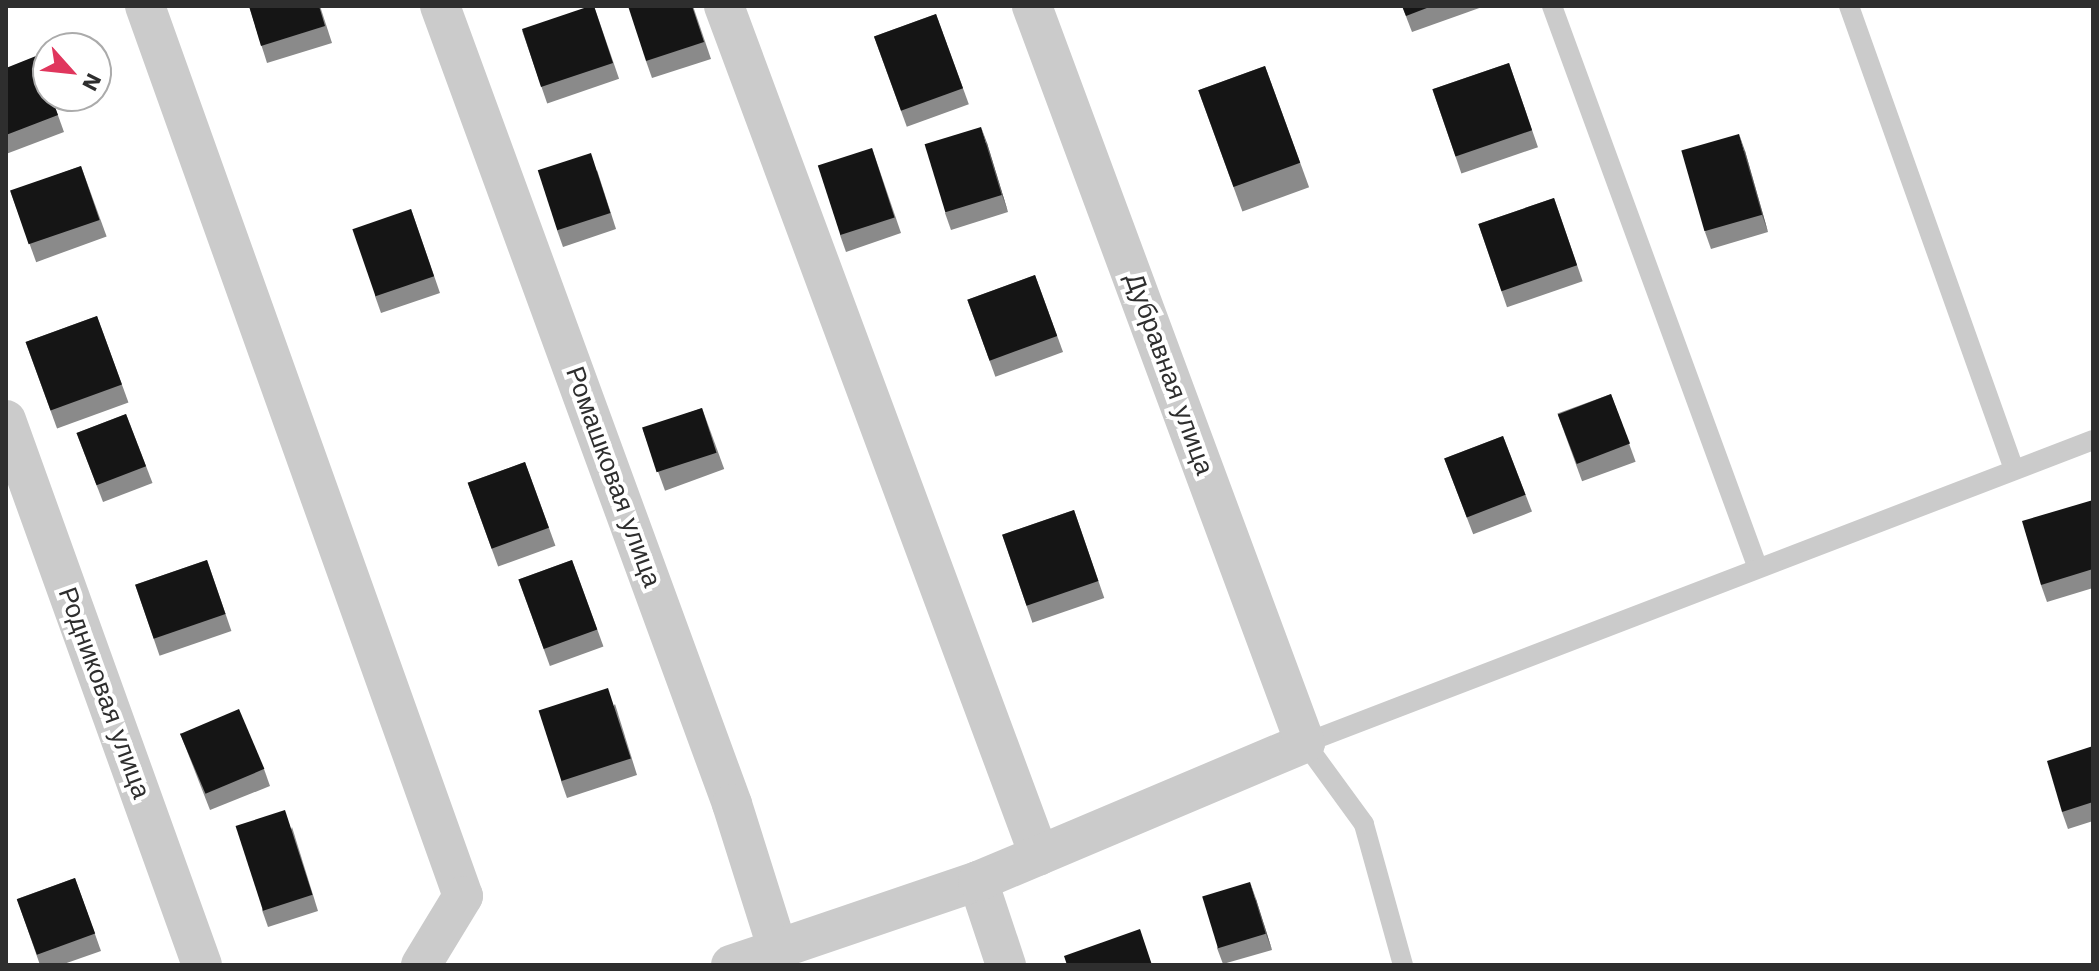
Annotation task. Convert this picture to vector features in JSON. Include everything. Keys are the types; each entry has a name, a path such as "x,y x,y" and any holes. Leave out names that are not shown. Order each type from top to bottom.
{"street":[{"path":"145,6 463,896 421,965"},
{"name":"Ромашковая улица","path":"440,6 732,804 778,950"},
{"path":"724,6 1039,855"},
{"name":"Дубравная улица","path":"1032,6 1305,743"},
{"name":"Родниковая улица","path":"6,420 202,965"},
{"path":"731,965 978,881 1305,743"},
{"path":"978,881 1006,965"}],"lane":[{"path":"1552,6 1757,566"},
{"path":"1849,6 2014,470"},
{"path":"1403,965 1364,824 1305,743 1757,566 2093,440"}],"building":[{"path":"249,6 319,6 325,26 261,46"},
{"path":"594,6 613,63 541,87 522,29"},
{"path":"628,6 692,6 704,42 646,61"},
{"path":"1402,6 1432,6 1406,16"},
{"path":"936,14 963,88 901,111 874,37"},
{"path":"32,58 32,112 57,112 58,115 6,135 6,68"},
{"path":"1509,63 1532,130 1456,157 1432,89"},
{"path":"1265,66 1300,163 1234,187 1198,90"},
{"path":"981,127 1002,195 945,212 925,144"},
{"path":"1739,134 1762,215 1704,231 1681,151"},
{"path":"872,148 895,217 840,235 818,166"},
{"path":"591,153 610,213 557,230 538,170"},
{"path":"81,166 100,220 29,244 10,190"},
{"path":"1554,198 1577,265 1501,291 1478,224"},
{"path":"411,209 434,276 375,296 352,229"},
{"path":"1035,275 1057,336 990,361 967,300"},
{"path":"97,316 122,385 51,411 26,342"},
{"path":"1611,394 1630,443 1577,464 1558,414"},
{"path":"702,408 717,453 657,472 642,427"},
{"path":"126,414 146,466 97,485 77,433"},
{"path":"1503,436 1526,495 1467,517 1444,459"},
{"path":"525,462 549,528 492,549 468,483"},
{"path":"2093,500 2093,569 2041,585 2022,521"},
{"path":"1074,510 1098,581 1027,606 1002,535"},
{"path":"207,560 226,614 154,639 135,585"},
{"path":"572,560 597,630 544,649 518,579"},
{"path":"608,688 631,758 561,781 539,711"},
{"path":"239,709 264,769 205,794 180,734"},
{"path":"2093,746 2093,802 2062,812 2047,761"},
{"path":"285,810 313,895 263,911 236,826"},
{"path":"75,878 95,933 37,955 17,899"},
{"path":"1250,882 1266,934 1218,948 1202,897"},
{"path":"1140,929 1152,965 1067,965 1064,956"}]}
